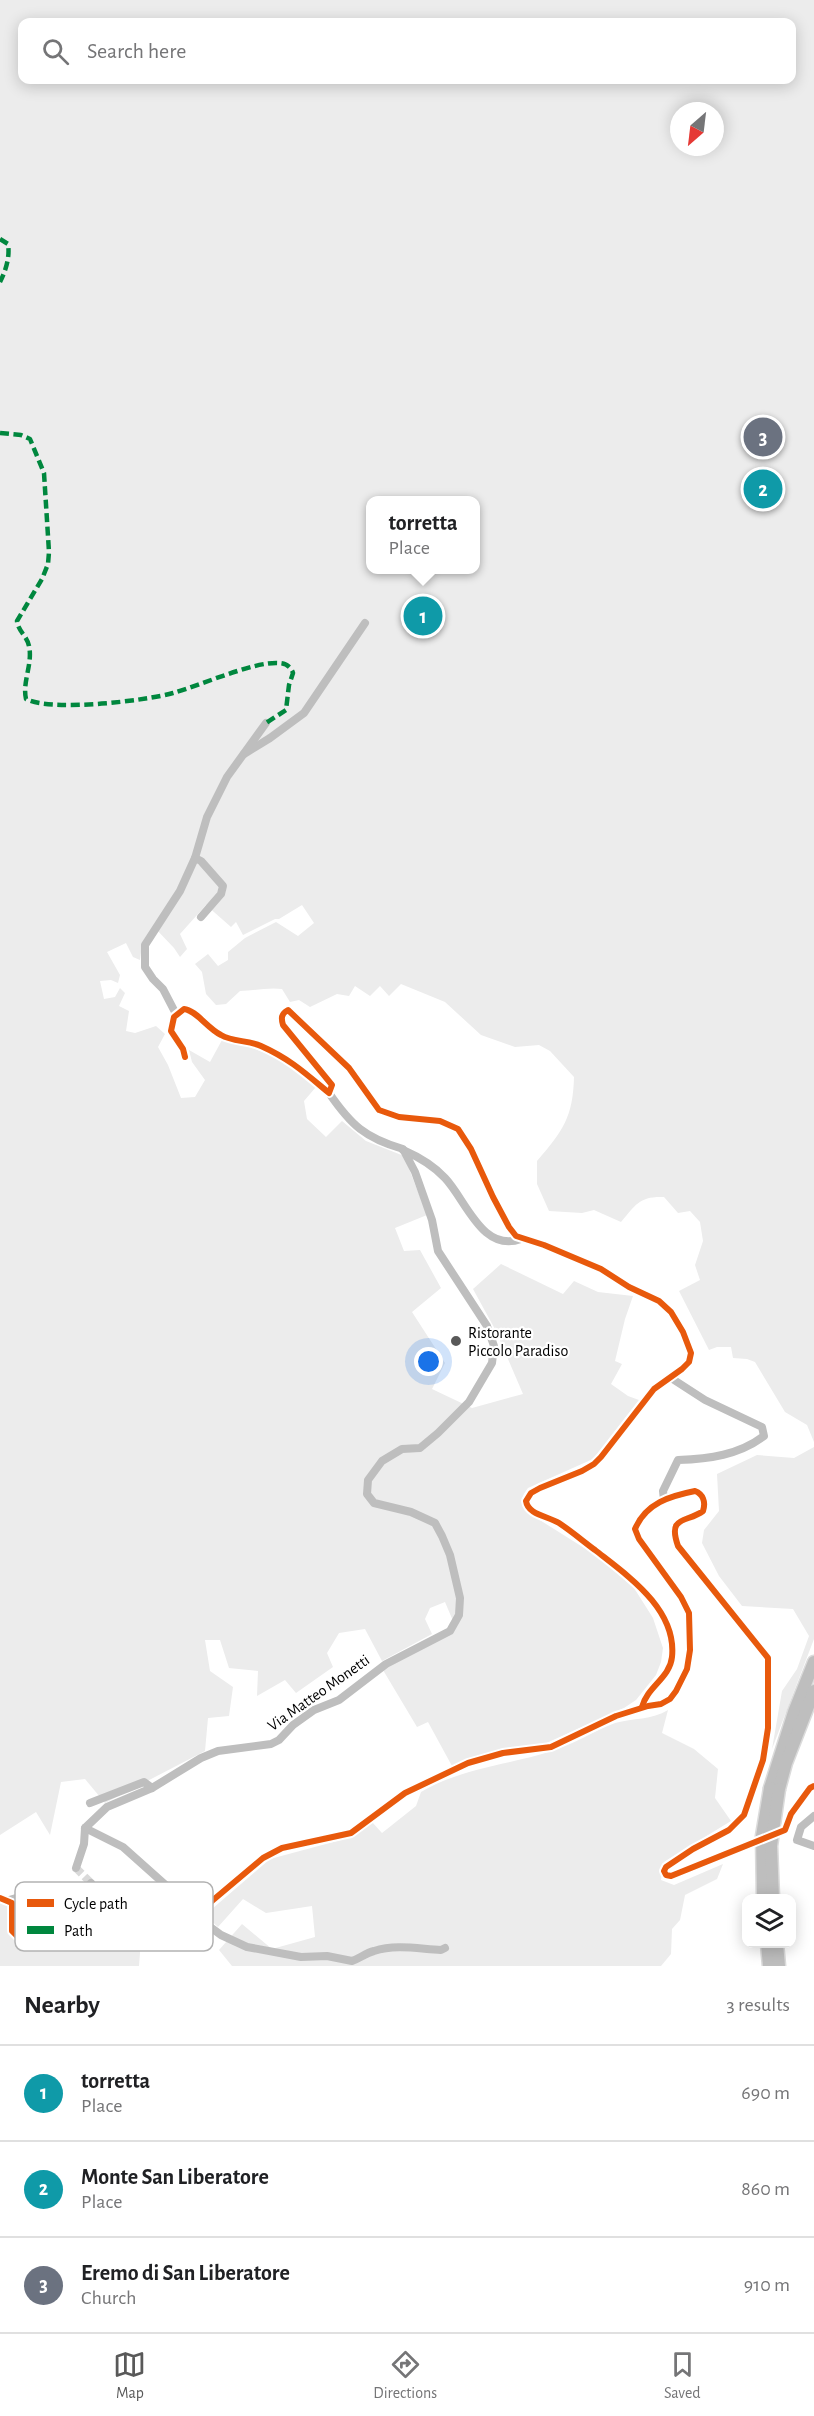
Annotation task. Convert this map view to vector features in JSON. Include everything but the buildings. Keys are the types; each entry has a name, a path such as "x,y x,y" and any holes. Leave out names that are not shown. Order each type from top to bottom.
{"highway":[{"path":"763,1894 762,1836 794,1712 814,1662"},
{"path":"773,1894 771,1846 774,1789 814,1691"},
{"path":"769,1966 772,1948"},
{"path":"773,1948 779,1966"}],"street":[{"path":"241,755 270,738 304,713 365,623"},
{"path":"176,1014 164,989 145,967 145,945 180,891 195,858 207,817 227,777 266,723"},
{"path":"195,858 201,861 223,886 221,894 201,917"},
{"path":"185,1057 183,1049 171,1031 171,1023 176,1014 184,1009 223,1037 248,1041 297,1065 329,1093 347,1119 360,1129 375,1140 403,1149 433,1167 447,1180 490,1236 500,1242 510,1243 521,1239"},
{"path":"329,1093 332,1085 283,1025 281,1018 288,1010 349,1068 379,1110 399,1116 440,1122 458,1129 471,1149 509,1227 521,1239 544,1245 594,1265 665,1306 678,1321 691,1356 682,1369 654,1389 594,1464 540,1488 531,1493 526,1501 530,1509 558,1522 640,1586 662,1616 671,1638 672,1659 665,1675 647,1694 642,1707"},
{"name":"Via Matteo Monetti","path":"85,1828 107,1807 152,1788 201,1758 218,1751 271,1744 279,1740 293,1725 314,1710 339,1700 386,1664 450,1631 459,1616 460,1598 450,1555 435,1523 411,1512 374,1503 367,1494 368,1480 382,1461 402,1449 420,1448 469,1402 492,1363 494,1346 487,1326 438,1251 432,1220 415,1172 403,1149"},
{"path":"664,1500 663,1491 678,1460 706,1459 750,1448 764,1436 762,1427 705,1400 671,1378"},
{"path":"213,1900 263,1858 282,1848 351,1833 405,1793 451,1770 493,1755 551,1747 616,1716 642,1707 661,1704 670,1698 682,1681 689,1659 690,1634 687,1608 636,1533 638,1523 645,1513 664,1500 695,1491 703,1498 705,1504 702,1513 683,1518 675,1526 674,1534 678,1546 768,1658 768,1728 763,1760 744,1815 729,1830 693,1849 666,1867 664,1871 666,1875 670,1876 785,1830 791,1814 810,1788 814,1786"},
{"path":"90,1803 144,1782 152,1788"},
{"path":"814,1816 801,1827 797,1840 814,1846"},
{"path":"76,1868 84,1844 85,1828 113,1840 163,1882"},
{"path":"5,1899 14,1907 11,1924 15,1934"},
{"path":"213,1929 247,1947 300,1957 327,1956 352,1961 372,1951 382,1949 414,1947 441,1950 446,1948"}],"shaded area":[{"path":"0,0 814,0 814,1442 807,1425 785,1412 755,1362 733,1358 731,1347 717,1347 709,1350 679,1291 700,1280 695,1265 703,1241 700,1222 690,1211 678,1213 664,1197 656,1197 639,1202 621,1222 594,1210 582,1213 549,1211 537,1184 537,1161 554,1141 565,1123 571,1103 574,1077 550,1051 539,1045 515,1047 481,1035 445,1002 401,984 389,996 380,986 370,996 355,986 349,996 337,994 310,1007 299,1000 290,1002 282,989 240,991 226,1004 216,1005 206,994 202,972 195,964 208,954 218,966 228,960 228,952 245,938 276,922 298,936 314,923 302,905 279,919 243,935 236,922 231,927 206,905 180,934 187,949 180,957 154,927 142,944 140,960 133,957 126,943 107,952 120,975 118,983 111,980 100,981 104,999 115,997 120,988 125,993 119,1006 129,1011 126,1031 135,1033 156,1026 165,1034 158,1047 181,1098 195,1097 205,1080 192,1062 189,1050 210,1062 222,1040 235,1043 285,1062 316,1087 304,1101 307,1119 326,1137 342,1121 366,1141 404,1156 427,1215 395,1228 404,1251 420,1250 441,1288 412,1312 445,1363 432,1389 472,1408 523,1394 496,1331 473,1289 501,1264 563,1294 574,1281 598,1292 633,1296 615,1361 622,1364 611,1384 628,1396 639,1400 593,1459 528,1488 522,1502 527,1512 597,1556 634,1588 653,1618 663,1648 656,1675 636,1700 624,1708 542,1745 452,1766 428,1722 417,1727 383,1670 456,1628 445,1602 430,1608 425,1619 432,1634 382,1661 365,1629 339,1633 327,1653 333,1667 296,1693 285,1680 257,1696 258,1671 229,1668 220,1640 205,1640 210,1671 233,1687 229,1716 208,1718 205,1751 105,1803 85,1779 61,1782 50,1835 36,1812 0,1835"},
{"path":"814,1447 814,1639 772,1749 782,1691 797,1669 809,1636 793,1609 742,1606 719,1576 702,1543 704,1530 719,1511 717,1474 757,1455 794,1458"},
{"path":"668,1710 662,1733 694,1749 718,1769 715,1798 731,1821 664,1862 661,1880 674,1885 723,1864 717,1879 685,1895 680,1920 672,1929 671,1954 661,1966 232,1966 219,1950 242,1924 272,1949 315,1937 312,1906 266,1913 243,1899 218,1927 213,1922 213,1908 270,1859 352,1837 372,1822 382,1833 416,1806 421,1792 452,1777 552,1751 615,1723"},
{"path":"0,1903 6,1903 9,1908 7,1926 11,1935 15,1937 15,1951 140,1951 139,1966 0,1966"}],"tunnel":[{"path":"76,1868 90,1882"}],"marked path":[{"path":"0,239 8,244 7,263 0,282"},
{"path":"0,433 21,435 30,439 44,473 48,564 42,579 17,621 28,642 30,653 25,686 26,699 55,705 98,704 142,699 173,693 268,663 284,664 290,667 293,673 286,710 266,723"}],"cycle path":[{"path":"185,1057 183,1049 171,1031 174,1017 184,1009 193,1012 221,1035 256,1044 280,1056 329,1093 332,1085 283,1025 282,1016 288,1010 349,1068 379,1110 399,1117 440,1121 458,1129 471,1149 493,1197 516,1236 601,1269 629,1287 659,1301 671,1312 683,1332 691,1353 689,1362 654,1389 594,1464 540,1488 531,1493 526,1501 534,1512 559,1523 622,1571 648,1595 659,1609 667,1624 672,1657 667,1671 642,1707"},
{"path":"213,1900 263,1858 282,1848 351,1833 405,1793 468,1763 503,1753 551,1747 616,1716 661,1704 670,1699 687,1669 690,1650 689,1613 681,1597 639,1539 635,1529 652,1507 668,1498 695,1491 703,1499 703,1511 677,1524 675,1536 678,1546 768,1658 768,1728 763,1760 744,1815 729,1830 693,1849 666,1867 664,1871 666,1875 671,1876 785,1830 791,1814 810,1788 814,1786"},
{"path":"0,1898 12,1903 12,1931 15,1934"}],"place":[{"name":"Eremo di San Liberatore","path":"763,437"},
{"name":"Monte San Liberatore","path":"763,489"},
{"name":"torretta","path":"423,616"},
{"name":"Ristorante Piccolo Paradiso","path":"456,1341"}]}
